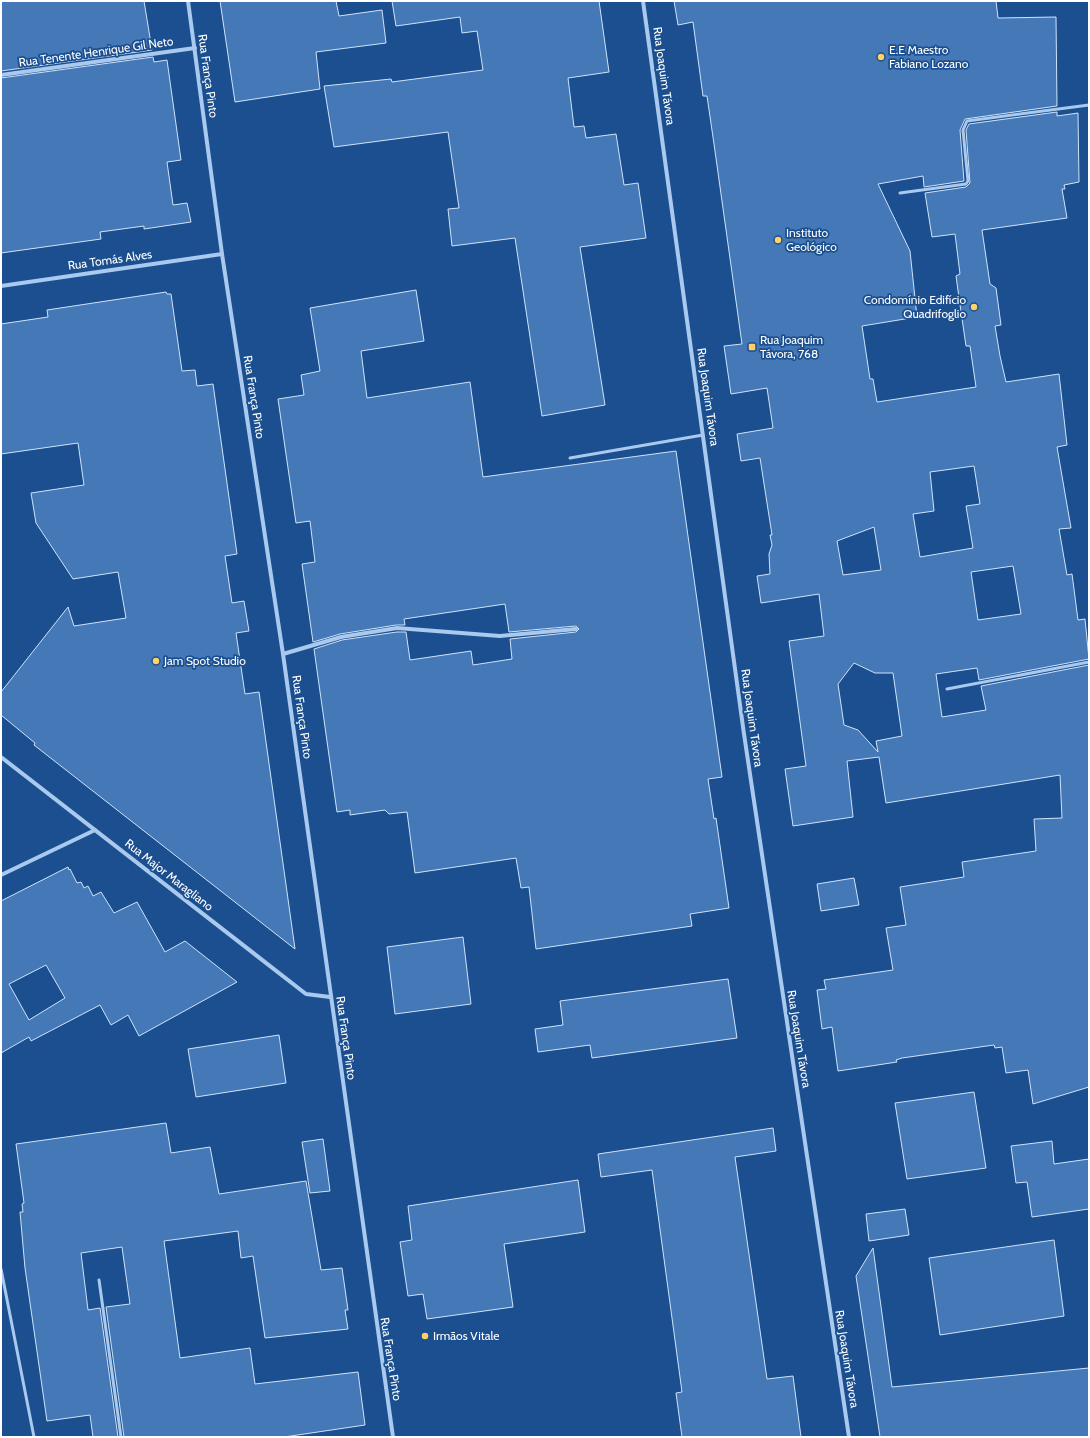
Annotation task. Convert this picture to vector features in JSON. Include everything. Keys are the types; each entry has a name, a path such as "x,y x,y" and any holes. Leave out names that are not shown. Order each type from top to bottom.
{"street":[{"name":"Rua França Pinto","path":"188,1 222,254 283,654 393,1437"},
{"name":"Rua Joaquim Távora","path":"643,1 765,880 849,1437"},
{"name":"Rua Tenente Henrique Gil Neto","path":"1,75 195,48"},
{"name":"Rua Tomás Alves","path":"1,286 222,254"},
{"path":"283,654 341,637 397,628 500,636 576,629"},
{"name":"Rua Major Maragliano","path":"1,757 306,994 330,997"},
{"path":"1,875 95,830"}],"lane":[{"path":"900,193 966,184 968,181 963,130 967,121 1089,105"},
{"path":"570,458 703,435"},
{"path":"947,689 1089,662"},
{"path":"1,1269 34,1437"},
{"path":"99,1280 121,1437"}],"building":[{"path":"1,1 144,1 152,50 1,71"},
{"path":"220,1 336,1 339,16 382,10 386,43 316,52 320,89 235,102"},
{"path":"392,1 599,1 609,72 568,78 574,127 584,126 586,138 616,134 624,185 638,183 646,238 580,247 605,405 542,416 515,238 452,246 448,209 459,208 448,132 334,147 324,86 391,79 392,82 483,70 477,31 462,33 460,17 396,26"},
{"path":"674,1 996,1 998,18 1056,17 1057,106 965,119 960,130 964,181 924,187 923,176 878,184 910,251 917,317 862,326 870,379 873,379 877,402 976,387 970,346 966,346 956,276 960,274 955,234 932,237 925,193 966,187 970,183 966,130 969,124 1057,112 1057,116 1078,113 1079,182 1064,185 1065,189 1062,189 1067,218 982,230 990,284 996,288 1001,325 995,326 1006,382 1059,374 1067,445 1057,447 1071,528 1059,529 1067,575 1072,574 1078,620 1085,619 1089,659 979,680 977,668 936,674 942,717 986,710 981,686 1089,665 1089,1087 1033,1104 1028,1070 1006,1073 1002,1047 995,1048 994,1045 902,1058 896,1060 897,1062 838,1071 832,1027 822,1029 817,990 826,989 824,980 893,970 886,928 906,925 900,887 964,877 962,862 1036,851 1034,819 1062,818 1060,775 886,803 879,757 847,761 853,817 793,826 785,769 806,766 789,641 824,636 819,594 761,603 757,576 770,574 769,554 772,545 770,535 772,535 760,458 741,461 737,434 773,428 767,388 731,394 724,346 742,344 714,144 707,96 703,96 693,22 678,25","holes":["974,466 980,504 966,506 973,548 920,557 913,514 934,511 930,472","874,527 881,570 843,575 837,541","1013,566 1021,614 978,620 971,572","854,663 875,673 893,673 902,736 876,741 878,752 858,730 844,725 838,684"]},
{"path":"153,57 154,62 167,60 181,160 167,162 173,205 187,203 191,222 144,229 144,226 100,232 101,239 1,253 1,78"},
{"path":"416,290 424,341 361,351 367,398 470,382 483,477 676,451 722,777 708,779 714,819 716,818 729,908 690,914 692,926 536,949 529,887 521,888 516,858 415,873 407,812 389,814 385,810 350,815 350,810 337,812 314,649 342,640 406,632 410,660 471,651 473,665 512,659 510,639 576,632 579,629 576,626 509,632 505,604 404,619 405,625 396,625 340,634 313,642 302,564 315,562 310,521 296,523 278,399 304,395 301,375 320,371 310,308"},
{"path":"166,292 167,294 171,294 182,371 195,370 197,386 213,384 237,554 225,556 232,603 244,601 249,631 236,633 245,694 259,692 295,949 34,745 35,743 1,715 1,692 68,607 74,626 126,618 118,572 73,579 36,523 31,493 84,485 78,443 1,454 1,324 48,317 47,310"},
{"path":"68,867 77,883 81,882 84,888 88,886 93,896 101,892 114,913 137,902 165,952 185,941 237,982 139,1036 128,1015 111,1025 100,1005 31,1041 29,1037 1,1053 1,901","holes":["46,965 65,998 29,1020 9,984"]},
{"path":"854,878 859,905 821,911 817,884"},
{"path":"463,937 471,1004 395,1014 387,947"},
{"path":"728,979 737,1038 592,1058 590,1045 538,1052 535,1029 563,1025 560,1001"},
{"path":"279,1035 286,1083 196,1097 188,1049"},
{"path":"974,1092 986,1168 907,1179 895,1103"},
{"path":"166,1123 171,1153 210,1147 219,1194 306,1181 321,1270 342,1268 348,1310 345,1310 348,1329 265,1338 253,1256 241,1258 238,1231 164,1241 180,1358 250,1348 255,1384 358,1372 365,1425 284,1437 124,1437 106,1307 130,1304 122,1247 81,1253 88,1310 100,1308 118,1437 93,1437 90,1415 47,1421 25,1268 20,1212 23,1212 22,1204 24,1203 16,1144"},
{"path":"773,1128 776,1151 735,1157 767,1379 793,1376 801,1437 682,1437 676,1393 682,1392 652,1170 601,1177 598,1154"},
{"path":"323,1139 330,1191 310,1193 302,1142"},
{"path":"1052,1141 1054,1164 1089,1159 1089,1209 1032,1217 1027,1182 1016,1183 1011,1146"},
{"path":"578,1180 585,1232 504,1244 513,1307 427,1319 423,1294 408,1296 400,1242 412,1240 408,1206"},
{"path":"905,1209 909,1235 869,1241 866,1214"},
{"path":"1054,1240 1064,1316 940,1335 929,1258"},
{"path":"873,1248 892,1387 1089,1368 1089,1437 880,1437 856,1276"}],"place":[{"name":"E.E Maestro Fabiano Lozano","path":"881,57"},
{"name":"Instituto Geológico","path":"778,240"},
{"name":"Condomínio Edifício Quadrifoglio","path":"974,307"},
{"name":"Rua Joaquim Távora, 768","path":"752,347"},
{"name":"Jam Spot Studio","path":"156,661"},
{"name":"Irmãos Vitale","path":"425,1336"}]}
